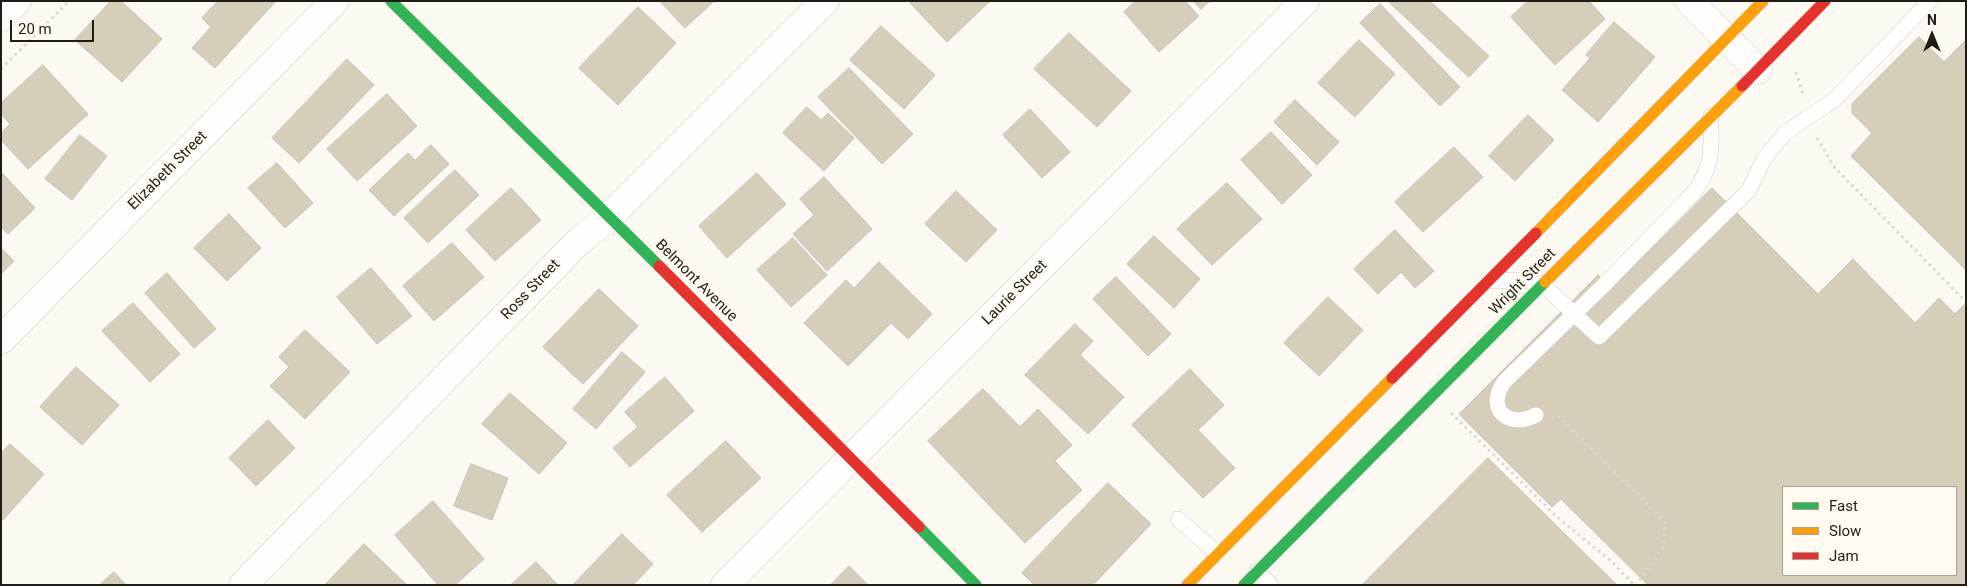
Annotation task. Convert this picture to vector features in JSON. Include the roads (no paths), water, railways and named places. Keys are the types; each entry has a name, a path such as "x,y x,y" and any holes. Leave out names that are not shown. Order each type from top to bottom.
{"street":[{"path":"1,17 17,1"},
{"name":"Elizabeth Street","path":"1,340 335,1"},
{"name":"Belmont Avenue","path":"391,1 610,216 976,585"},
{"name":"Ross Street","path":"243,585 579,241 610,216 825,1"},
{"name":"Laurie Street","path":"725,585 1305,1"},
{"path":"1689,1 1758,70"},
{"name":"Wright Street","path":"1187,585 1216,553 1655,113 1763,1"},
{"name":"Wright Street","path":"1244,585 1826,1"}],"lane":[{"path":"1487,281 1521,280 1542,284 1599,337 1750,190 1764,159 1784,134 1835,99 1930,1"},
{"path":"1536,416 1526,420 1506,417 1496,402 1500,388 1684,204 1706,176 1711,156 1711,116"},
{"path":"1178,518 1216,553"},
{"path":"1257,572 1271,585"}]}
